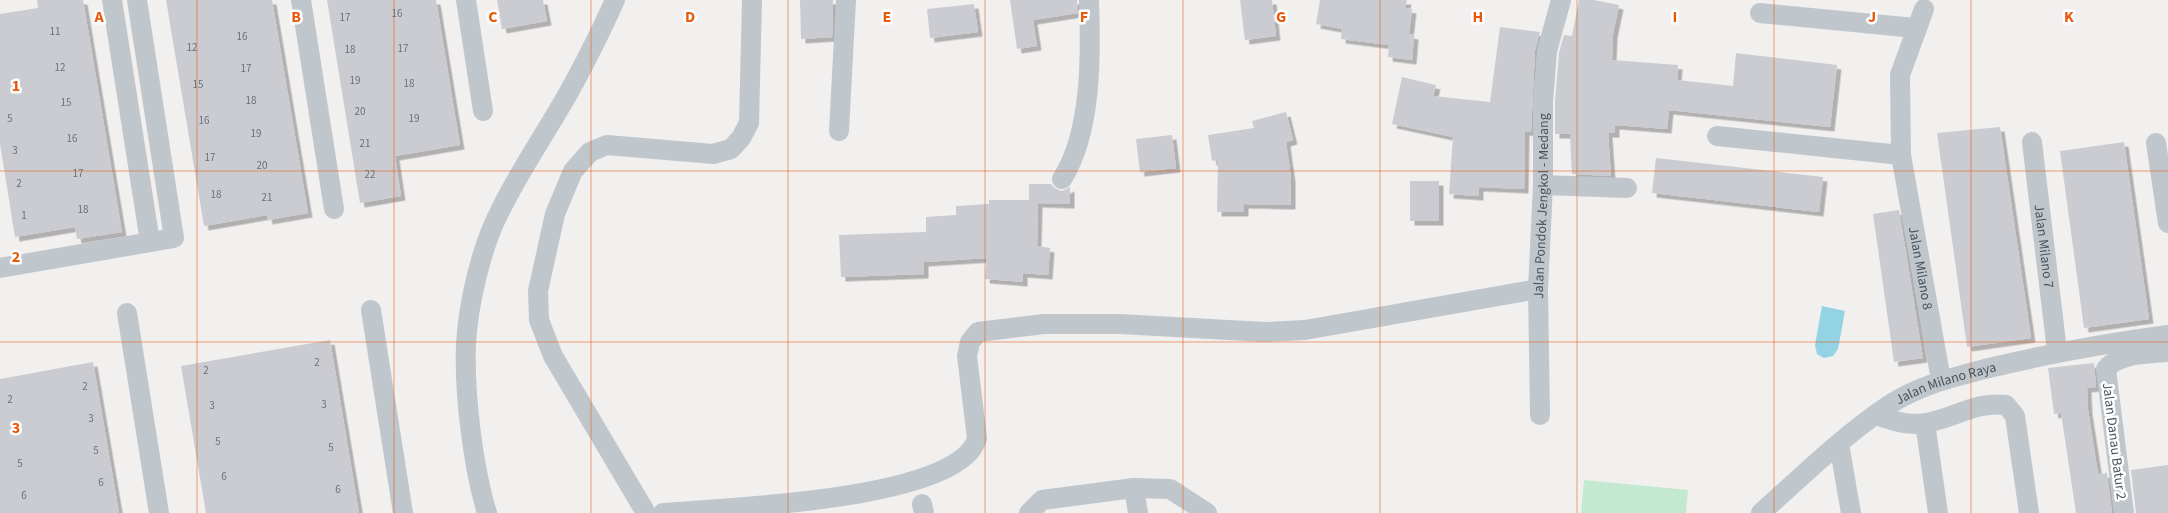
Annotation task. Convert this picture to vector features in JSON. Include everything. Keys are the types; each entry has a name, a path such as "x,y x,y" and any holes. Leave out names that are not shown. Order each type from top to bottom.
{"street":[{"path":"112,0 150,242"},
{"path":"0,268 174,238 137,0"},
{"path":"301,0 334,209"},
{"path":"466,0 483,111"},
{"path":"487,513 479,487 466,344 478,276 486,244 498,214 575,82 615,0"},
{"path":"646,513 554,356 539,320 538,291 555,214 573,171 590,152 606,145 713,154 731,149 741,138 749,124 752,0"},
{"path":"839,131 846,0"},
{"path":"1062,179 1073,162 1082,135 1090,36 1089,0"},
{"name":"Jalan Pondok Jengkol - Medang","path":"1540,415 1538,289 1543,185 1543,102 1547,51 1561,0"},
{"name":"Jalan Milano 8","path":"1924,9 1915,28 1900,75 1901,155 1942,380"},
{"path":"1760,12 1915,28"},
{"path":"1717,136 1901,155"},
{"name":"Jalan Milano 7","path":"2032,142 2057,352"},
{"path":"2156,143 2168,223"},
{"path":"1543,185 1627,188"},
{"path":"663,513 866,493 939,473 956,464 974,448 977,438 967,356 970,342 978,332 1044,324 1120,324 1265,332 1305,330 1538,289"},
{"path":"371,310 403,513"},
{"path":"127,313 159,513"},
{"name":"Jalan Milano Raya","path":"1761,513 1839,444 1890,404 1942,380 2057,352 2168,335"},
{"name":"Jalan Danau Batur 2","path":"2124,513 2106,369 2111,363 2119,359 2168,352"},
{"path":"1876,415 1896,422 1925,423 1990,403 2006,405 2015,416 2029,513"},
{"path":"1925,423 1938,513"},
{"path":"1839,444 1851,513"},
{"path":"1134,488 1138,513"},
{"path":"1029,513 1042,500 1134,488 1170,489 1207,513"}],"green space":[{"path":"1584,480 1688,490 1686,513 1581,513"}],"water":[{"path":"1822,306 1845,311 1838,349 1833,356 1824,358 1817,354 1815,345"}],"building":[{"path":"37,0 83,0 122,232 77,239 75,227 15,237 0,144 0,14 38,8"},
{"path":"166,0 272,0 308,213 268,220 267,215 204,226"},
{"path":"327,0 436,0 460,145 395,156 401,196 360,203"},
{"path":"497,0 543,0 547,21 502,29"},
{"path":"800,0 833,0 832,37 801,39"},
{"path":"1010,0 1077,0 1078,13 1033,20 1037,46 1017,49"},
{"path":"1240,0 1272,0 1276,36 1245,40"},
{"path":"1320,0 1407,0 1405,8 1412,9 1409,34 1414,35 1412,60 1388,57 1389,45 1341,39 1342,29 1316,24"},
{"path":"1579,0 1594,0 1619,5 1613,34 1612,60 1678,65 1677,80 1733,86 1736,53 1837,65 1830,127 1669,110 1667,129 1615,125 1615,133 1608,133 1611,176 1572,174 1570,134 1555,134 1555,102 1559,53 1564,35 1572,36"},
{"path":"974,4 978,32 930,38 927,9"},
{"path":"1500,27 1540,32 1535,50 1531,132 1525,131 1524,189 1479,187 1479,196 1449,194 1453,137 1392,124 1402,77 1436,85 1433,96 1490,102"},
{"path":"1286,112 1293,140 1286,142 1291,178 1291,205 1244,204 1244,212 1217,212 1218,160 1212,161 1208,135 1254,128 1252,121"},
{"path":"2000,127 2031,338 1967,347 1937,133"},
{"path":"1172,135 1176,168 1140,172 1136,139"},
{"path":"2124,142 2149,319 2084,328 2060,151"},
{"path":"1656,158 1823,177 1819,212 1652,193"},
{"path":"1410,181 1439,181 1439,221 1410,221"},
{"path":"1029,184 1051,184 1056,189 1062,191 1070,187 1070,204 1038,203 1037,246 1050,248 1048,275 1023,273 1023,282 985,279 987,258 924,262 924,274 841,277 839,235 926,232 926,217 956,215 956,206 989,204 989,200 1029,200"},
{"path":"1899,210 1923,358 1894,362 1873,214"},
{"path":"330,340 359,513 206,513 181,366"},
{"path":"93,362 119,513 0,513 0,379"},
{"path":"2094,363 2096,387 2087,388 2088,410 2098,474 2107,473 2112,513 2076,513 2061,413 2054,414 2048,368"},
{"path":"2168,465 2168,513 2136,513 2131,470"}]}
